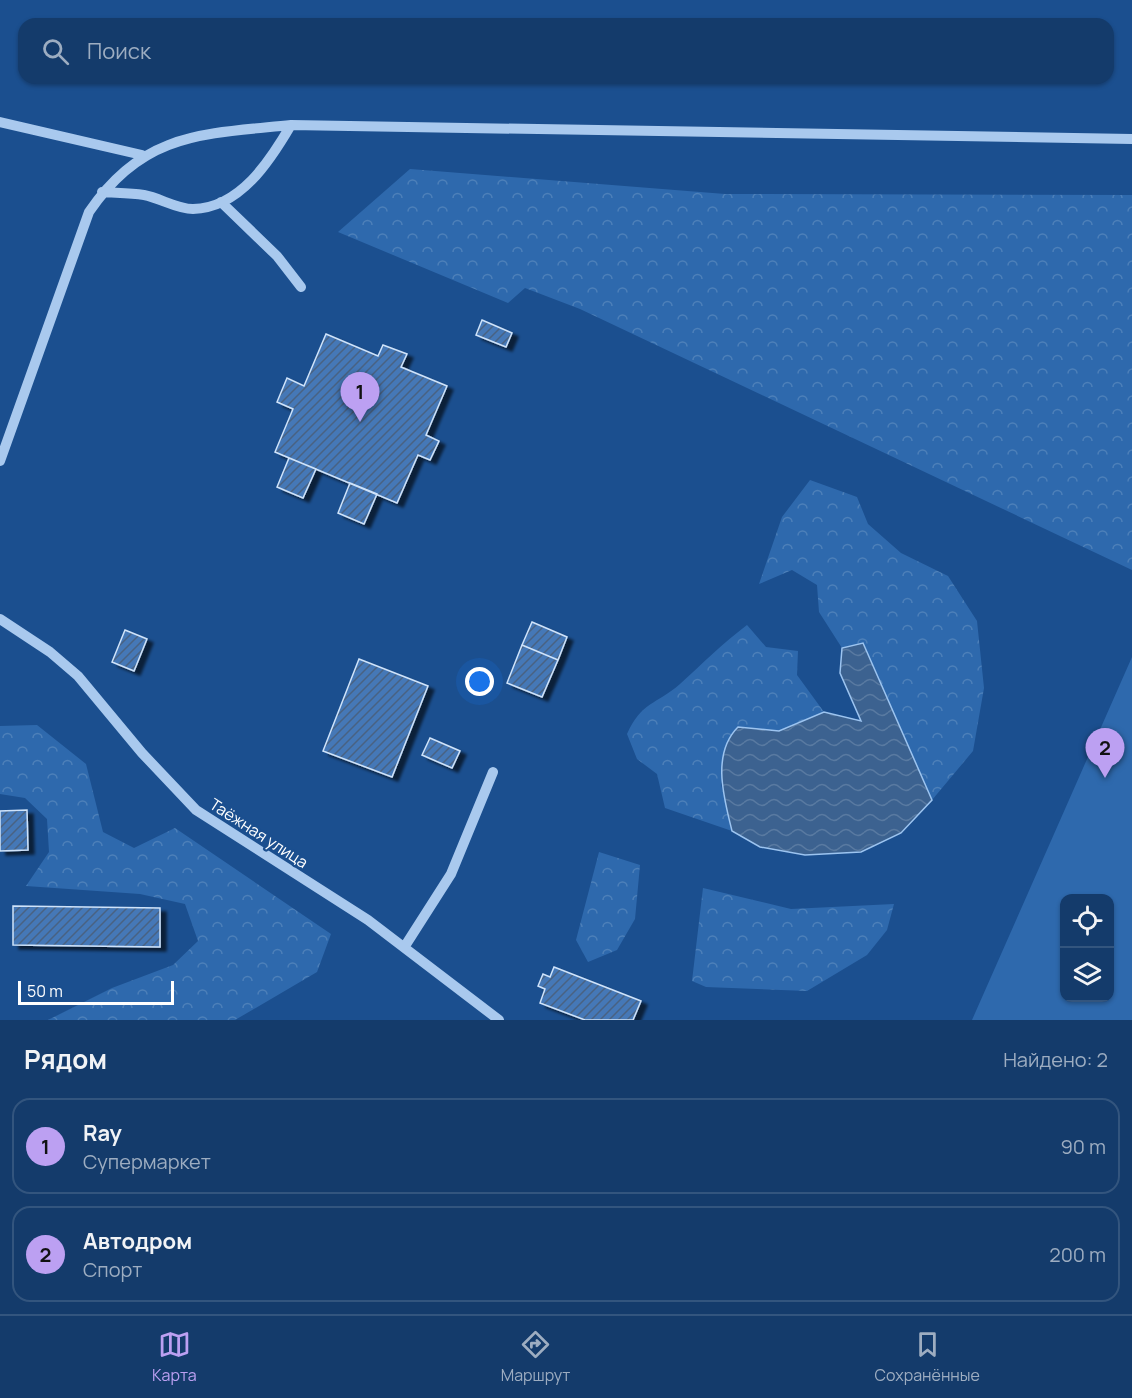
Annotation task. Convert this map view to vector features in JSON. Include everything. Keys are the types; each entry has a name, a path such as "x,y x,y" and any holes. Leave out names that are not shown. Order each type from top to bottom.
{"street":[{"path":"0,122 142,156"},
{"path":"102,192 144,195 192,209 221,202 248,183 271,160 291,126"},
{"path":"0,461 89,212 102,192 122,171 142,156 183,140 225,132 291,126 1132,139"},
{"path":"221,202 277,256 301,286"},
{"name":"Таёжная улица","path":"0,620 50,652 78,676 150,762 196,810 405,946 499,1020"},
{"path":"405,946 452,874 492,772"}],"green space":[{"path":"410,169 725,194 1132,195 1132,570 580,309 525,288 508,303 338,232"},
{"path":"810,480 857,497 868,524 901,553 948,576 977,621 984,688 973,751 932,800 863,643 842,648 819,612 817,585 792,570 759,584 782,517"},
{"path":"747,625 766,647 798,651 797,675 824,712 779,731 738,727 721,784 732,831 665,808 657,774 637,759 627,734 644,709 680,684"},
{"path":"1132,657 1132,1020 972,1020"},
{"path":"37,725 86,764 103,832 134,848 175,828 331,934 317,972 235,1020 48,1020 112,988 173,965 198,941 185,904 140,894 26,886 49,852 47,819 25,798 0,794 0,726"},
{"path":"599,852 640,865 635,919 617,950 588,962 576,940"},
{"path":"703,888 791,909 894,904 887,930 867,955 807,991 706,987 692,981"}],"water":[{"path":"863,643 932,800 901,833 861,852 805,855 760,847 732,831 722,777 722,763 730,738 738,727 779,731 824,712 861,721 840,673 842,648"}],"building":[{"path":"482,320 512,333 506,347 476,335"},
{"path":"326,334 378,356 383,345 407,354 401,367 447,386 426,435 439,441 430,460 418,455 397,503 275,452 293,409 277,402 287,378 304,386"},
{"path":"289,458 316,469 303,498 277,487"},
{"path":"350,483 377,494 364,524 338,513"},
{"path":"532,622 567,637 558,660 522,645"},
{"path":"125,630 147,639 134,671 112,662"},
{"path":"522,645 558,660 542,697 507,683"},
{"path":"359,659 428,686 392,777 323,751"},
{"path":"430,738 460,751 452,768 422,755"},
{"path":"27,810 28,850 0,851 0,811"},
{"path":"13,906 160,908 160,947 13,945"},
{"path":"554,967 641,1001 633,1020 585,1020 540,1003 545,989 538,986 543,974 550,977"}],"place":[{"name":"Ray","path":"360,422"},
{"name":"Автодром","path":"1105,778"}]}
